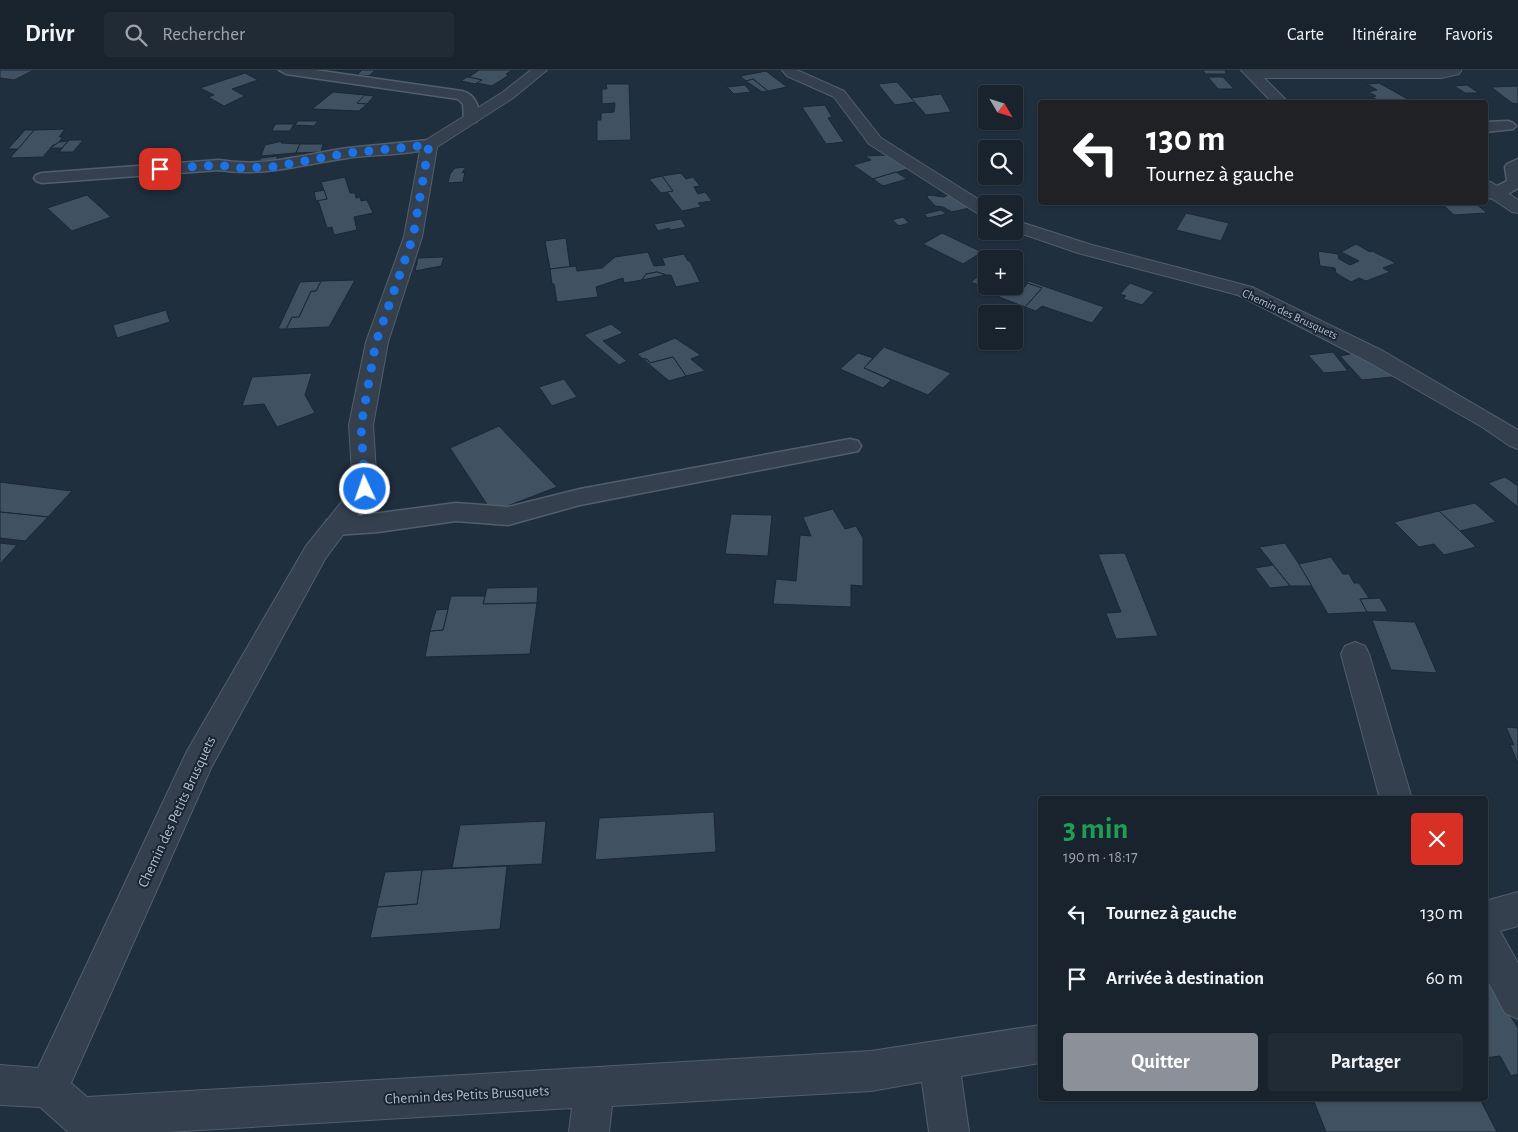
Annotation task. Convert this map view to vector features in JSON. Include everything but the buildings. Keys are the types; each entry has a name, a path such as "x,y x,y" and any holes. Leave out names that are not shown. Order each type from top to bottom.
{"street":[{"path":"429,145 508,95 540,70"},
{"path":"789,70 840,94 875,141 942,186 978,206"},
{"path":"1251,73 1441,74 1454,71"},
{"path":"1251,73 1278,100"},
{"name":"Chemin des Petits Brusquets","path":"429,145 413,237 375,351 361,426 365,489 315,553 198,761 49,1088 62,1102 77,1125 594,1088 871,1071 1038,1044"},
{"path":"1490,190 1518,208"},
{"name":"Chemin des Brusquets","path":"1023,228 1085,249 1244,291 1376,356 1490,422 1518,441"},
{"path":"1355,654 1395,796"},
{"path":"1488,917 1518,909"},
{"path":"1488,945 1518,1000"},
{"path":"939,1060 949,1132"},
{"path":"0,1086 49,1088"},
{"path":"589,1132 594,1088"}],"lane":[{"path":"280,72 462,96 470,103 471,118"},
{"path":"1488,127 1508,126"},
{"path":"42,178 219,165 237,168 272,167 348,153 429,145"},
{"path":"1490,190 1515,183 1513,167 1518,164"},
{"path":"336,526 378,523 456,512 508,516 580,497 850,446"}],"route":[{"path":"160,169 219,165 237,168 272,167 348,153 429,145 413,237 376,342 373,358 361,426 365,489"}]}
